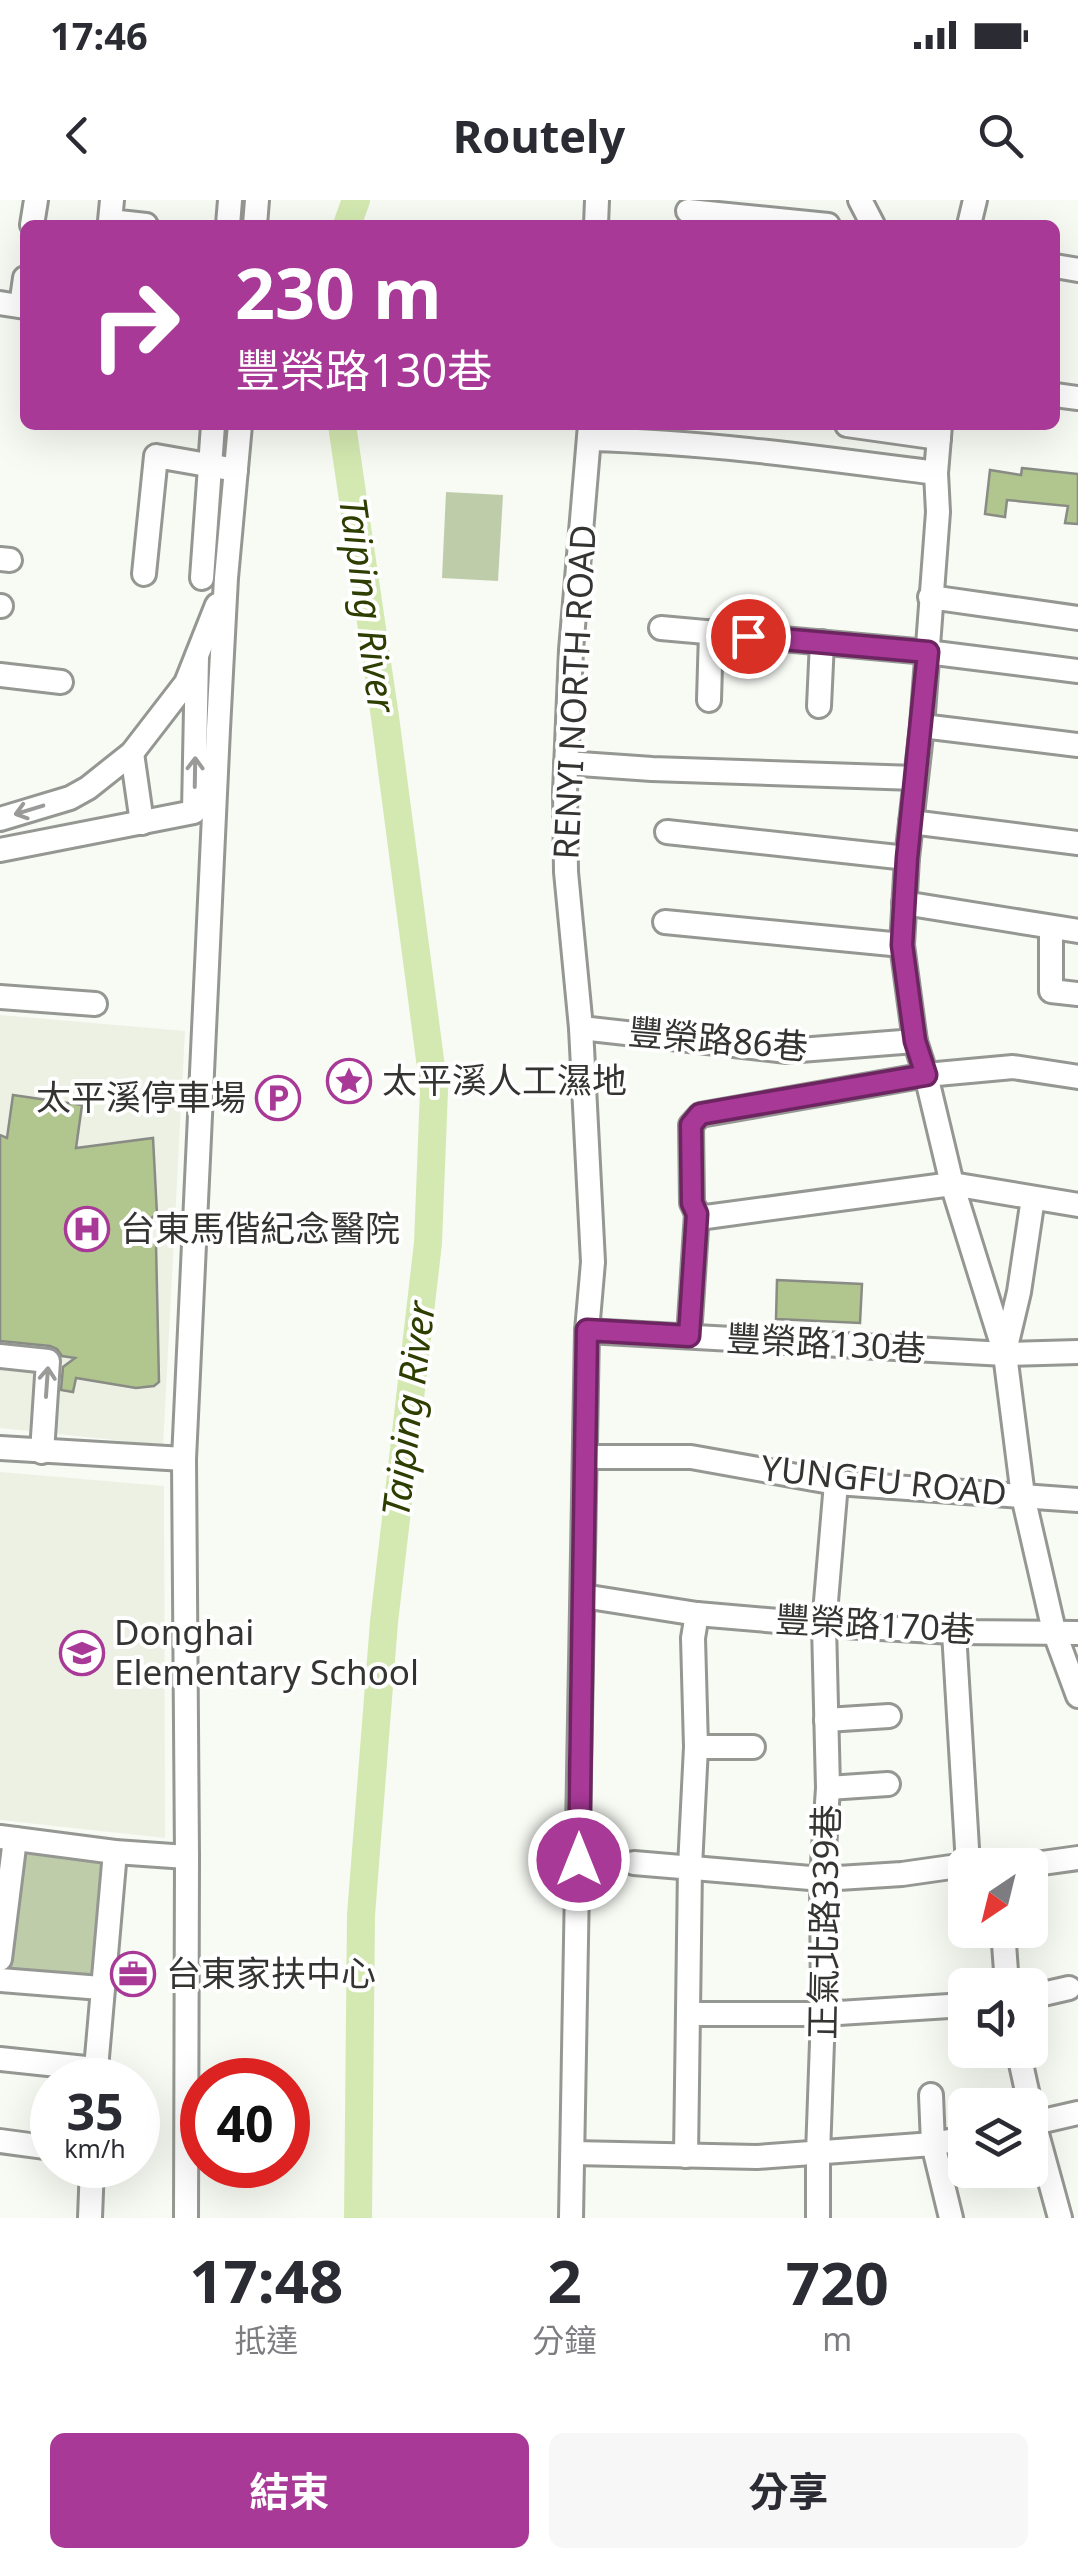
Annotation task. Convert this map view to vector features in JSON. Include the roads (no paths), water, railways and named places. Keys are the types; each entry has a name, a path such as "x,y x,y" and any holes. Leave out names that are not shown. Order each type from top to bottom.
{"street":[{"path":"684,212 771,215 800,220"},
{"path":"0,328 12,304"},
{"path":"202,578 213,430"},
{"path":"185,2218 188,1857 184,1458 226,578 240,430"},
{"path":"913,430 939,432 938,512 902,945 915,1041 952,1184 1004,1354 1023,1496 1054,1631 1078,1696"},
{"path":"590,432 747,436 936,472"},
{"name":"RENYI NORTH ROAD","path":"571,2218 587,1330 592,1262 581,1028 566,872 566,763 571,650 590,432"},
{"path":"144,574 156,456 236,470"},
{"path":"0,818 70,798 132,753 186,683 226,578"},
{"path":"930,597 1078,618"},
{"path":"660,628 928,652 1078,672"},
{"path":"709,700 711,632"},
{"path":"818,706 822,642"},
{"path":"0,850 194,812 197,656"},
{"path":"0,675 62,682"},
{"path":"922,726 1078,745"},
{"path":"132,753 142,822"},
{"path":"566,763 915,778"},
{"path":"88,788 96,832"},
{"path":"911,822 1078,843"},
{"path":"667,832 907,858"},
{"path":"904,903 1078,930"},
{"path":"665,922 902,945"},
{"path":"1052,928 1050,991 1078,994"},
{"path":"0,998 95,1004"},
{"name":"豐榮路86巷","path":"581,1028 787,1051 915,1041"},
{"path":"689,1336 697,1214 692,1203 691,1125 700,1114 926,1075 1013,1066 1078,1077"},
{"path":"697,1214 706,1217 952,1184 1078,1204"},
{"path":"1004,1354 1019,1292 1033,1198"},
{"name":"豐榮路130巷","path":"587,1330 1004,1354 1078,1352"},
{"path":"0,1356 48,1361 42,1452"},
{"path":"0,1448 184,1458"},
{"name":"YUNGFU ROAD","path":"585,1457 692,1457 836,1484 1078,1500"},
{"name":"正氣北路339巷","path":"818,2218 822,1878 828,1788 824,1625 836,1484"},
{"name":"豐榮路170巷","path":"583,1596 698,1614 824,1625 954,1632 1078,1632"},
{"path":"686,2156 690,1867 696,1747 694,1638 698,1614"},
{"path":"954,1632 967,1848"},
{"path":"826,1720 889,1716"},
{"path":"696,1747 753,1747"},
{"path":"828,1788 888,1784"},
{"path":"0,1959 7,1838 188,1857"},
{"path":"96,2058 115,1852"},
{"path":"1048,1862 1078,1858"},
{"path":"634,1863 822,1878 948,1868"},
{"path":"0,1980 101,1988"},
{"path":"1048,1993 1070,1988"},
{"path":"688,2014 823,2014 948,2005"},
{"path":"0,2059 30,2064"},
{"path":"931,2096 933,2144 951,2218"},
{"path":"1048,2119 1078,2112"},
{"path":"0,2141 30,2145"},
{"path":"573,2154 758,2157 948,2141"},
{"path":"1048,2177 1060,2218"},
{"path":"90,2218 91,2188"}],"waterway":[{"name":"Taiping River","path":"349,220 356,200"},
{"name":"Taiping River","path":"343,430 434,1090 428,1243 384,1622 361,1915 358,2218"}],"place":[{"name":"太平溪人工濕地","path":"349,1081"},
{"name":"太平溪停車場","path":"278,1098"},
{"name":"台東馬偕紀念醫院","path":"87,1229"},
{"name":"Donghai Elementary School","path":"82,1653"},
{"name":"台東家扶中心","path":"133,1974"}]}
